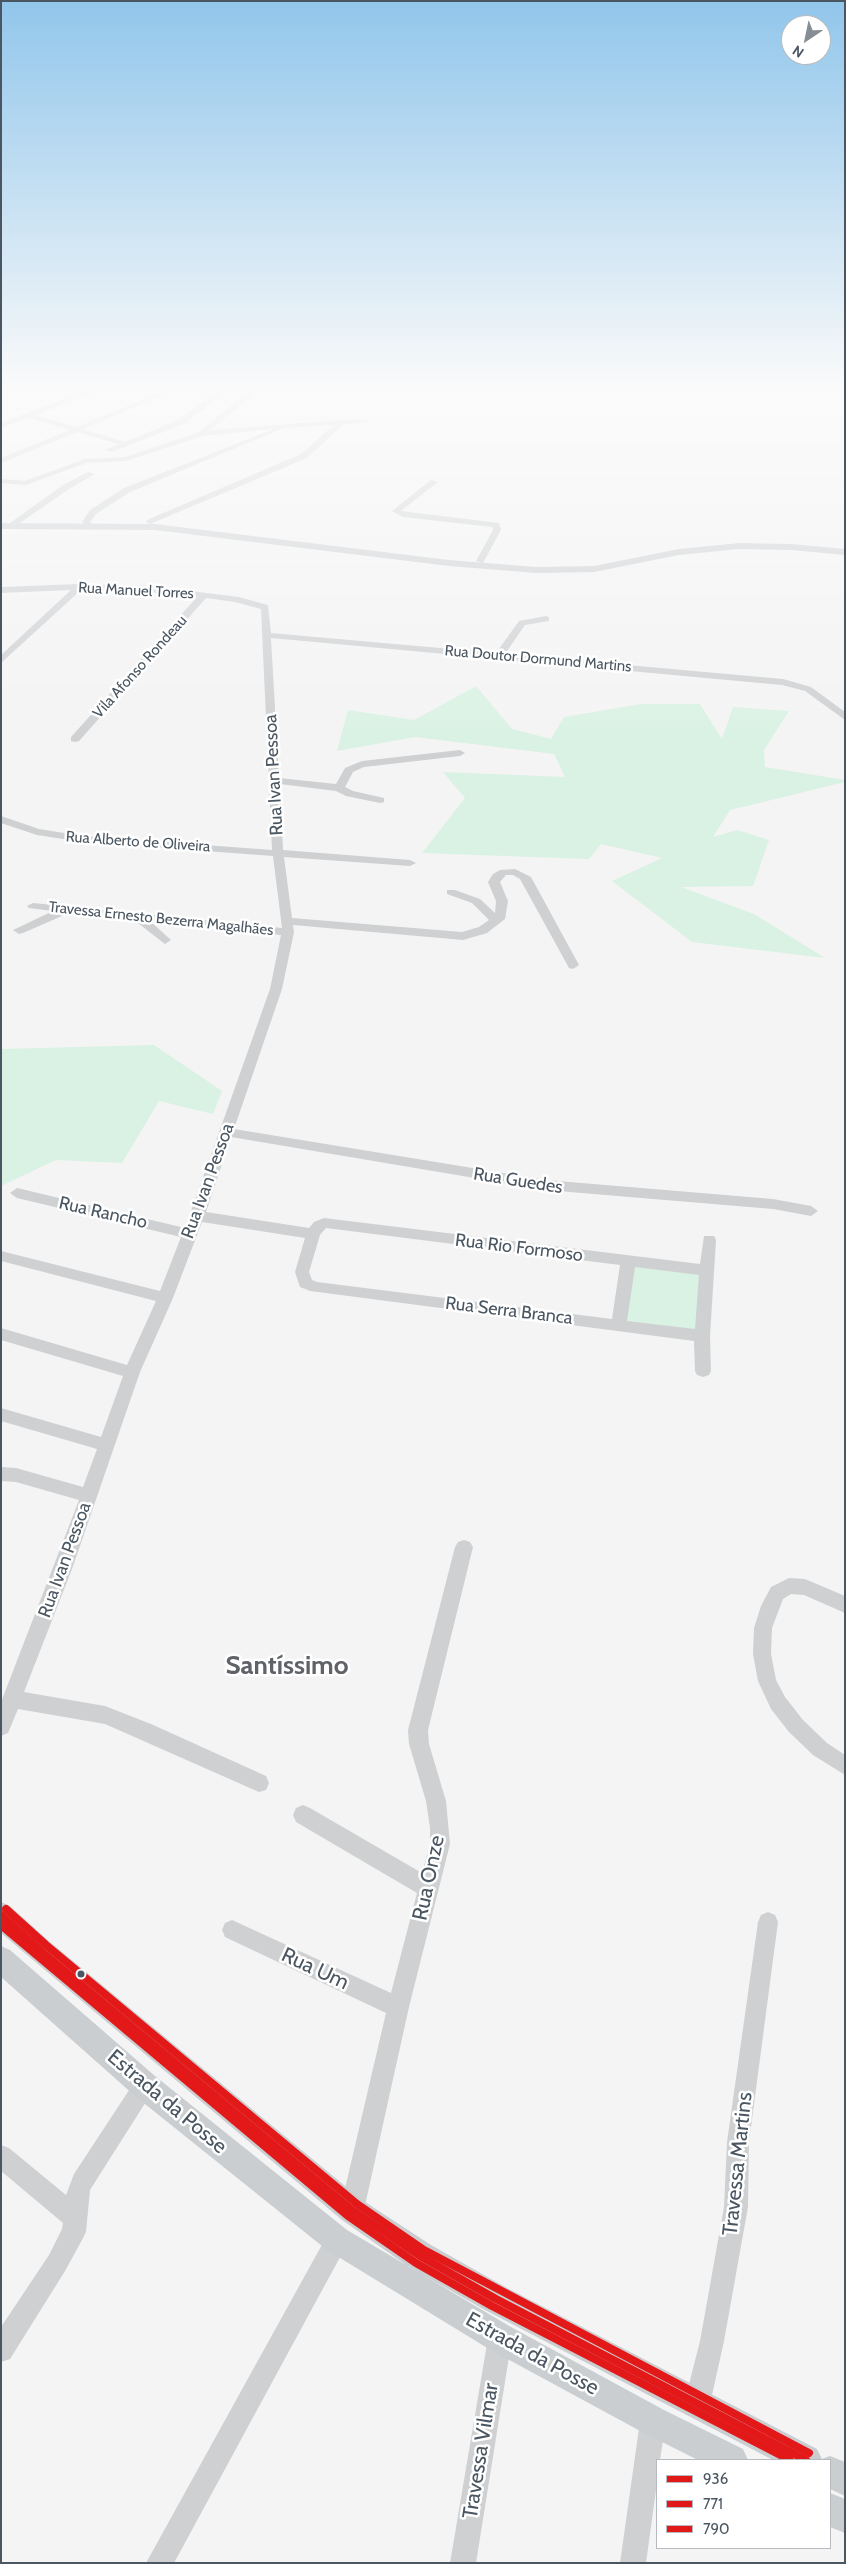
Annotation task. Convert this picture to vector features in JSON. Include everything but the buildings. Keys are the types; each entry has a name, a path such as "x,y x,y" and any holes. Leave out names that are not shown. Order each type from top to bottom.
{"main road":[{"path":"1,526 88,521 155,526 439,562 536,570 594,569 679,552 739,546 776,546 845,552"},
{"path":"1,522 145,522 480,561 539,566 580,565 685,547 751,541 845,548"},
{"name":"Estrada da Posse","path":"1,1915 40,1951 352,2210 420,2256 488,2294 804,2459"},
{"name":"Estrada da Posse","path":"1,1959 145,2086 337,2240 500,2338 653,2421 730,2459"},
{"path":"831,2473 845,2480"},
{"path":"831,2510 845,2517"}],"street":[{"path":"14,523 41,505"},
{"path":"88,521 106,505"},
{"path":"145,522 187,505"},
{"path":"404,505 396,511 403,515 496,525 497,530 480,561"},
{"path":"1,660 78,587"},
{"name":"Rua Manuel Torres","path":"1,590 78,587 149,589 251,602 264,607 266,612"},
{"name":"Vila Afonso Rondeau","path":"75,739 204,595"},
{"name":"Rua Ivan Pessoa","path":"1,1727 63,1570 132,1372 165,1298 197,1216 276,989 288,926 278,853 266,612"},
{"path":"499,655 522,622 546,619"},
{"name":"Rua Doutor Dormund Martins","path":"267,635 784,682 808,689 845,717"},
{"path":"339,788 349,770 362,764 460,753"},
{"path":"274,780 339,788 350,794 380,800"},
{"name":"Rua Alberto de Oliveira","path":"1,819 37,832 58,836 410,863"},
{"path":"451,892 476,901 497,922 501,917 503,907 494,882 495,879 504,872 523,875 573,965"},
{"name":"Travessa Ernesto Bezerra Magalhães","path":"34,906 138,916 450,937 473,934 497,922"},
{"path":"19,930 70,908"},
{"path":"138,916 165,940"},
{"name":"Rua Guedes","path":"226,1132 554,1186 772,1204 812,1212"},
{"name":"Rua Rancho","path":"17,1193 190,1234"},
{"path":"197,1216 313,1234"},
{"name":"Rua Rio Formoso","path":"313,1234 319,1226 333,1224 706,1270"},
{"name":"Rua Serra Branca","path":"313,1234 302,1272 305,1283 315,1287 702,1336"},
{"path":"703,1371 702,1336 709,1240"},
{"path":"1,1256 165,1298"},
{"path":"619,1326 628,1261"},
{"path":"1,1334 132,1372"},
{"path":"1,1414 105,1445"},
{"path":"1,1474 16,1475 88,1496"},
{"name":"Rua Onze","path":"352,2210 398,2007 440,1844 436,1801 419,1744 418,1730 420,1715 464,1547"},
{"path":"845,1605 805,1587 789,1586 777,1593 770,1606 764,1628 762,1654 767,1681 778,1703 796,1726 820,1749 845,1766"},
{"path":"12,1699 104,1715 144,1730 259,1782"},
{"path":"302,1815 429,1888"},
{"name":"Travessa Martins","path":"697,2404 712,2341 736,2206 738,2142 768,1922"},
{"name":"Rua Um","path":"232,1930 398,2007"},
{"path":"1,2350 57,2263 74,2232 78,2190 82,2182 145,2086"},
{"path":"1,2156 75,2218"},
{"path":"159,2563 337,2240"},
{"name":"Travessa Vilmar","path":"463,2563 500,2338"},
{"path":"633,2563 653,2421"}],"green space":[{"path":"476,686 512,729 551,739 564,717 641,704 700,704 722,739 733,707 789,711 764,750 765,767 845,780 845,782 730,810 713,837 737,830 769,840 753,886 681,887 754,914 825,958 692,942 612,881 662,858 601,844 589,859 422,853 465,798 443,772 565,777 554,754 415,737 337,751 348,710 414,720"},
{"path":"154,1045 222,1091 213,1114 159,1101 122,1163 56,1160 1,1186 1,1049"},
{"path":"628,1261 706,1270 702,1336 619,1325"}],"transit line":[{"name":"790","path":"6,1909 46,1945 357,2204 424,2250 500,2292 809,2453"},
{"name":"936","path":"1,1915 41,1951 352,2210 420,2256 496,2299 804,2459"},
{"name":"771","path":"1,1925 348,2216 416,2263 492,2306 788,2459"}],"district":[{"name":"Santíssimo","path":"287,1666"}]}
